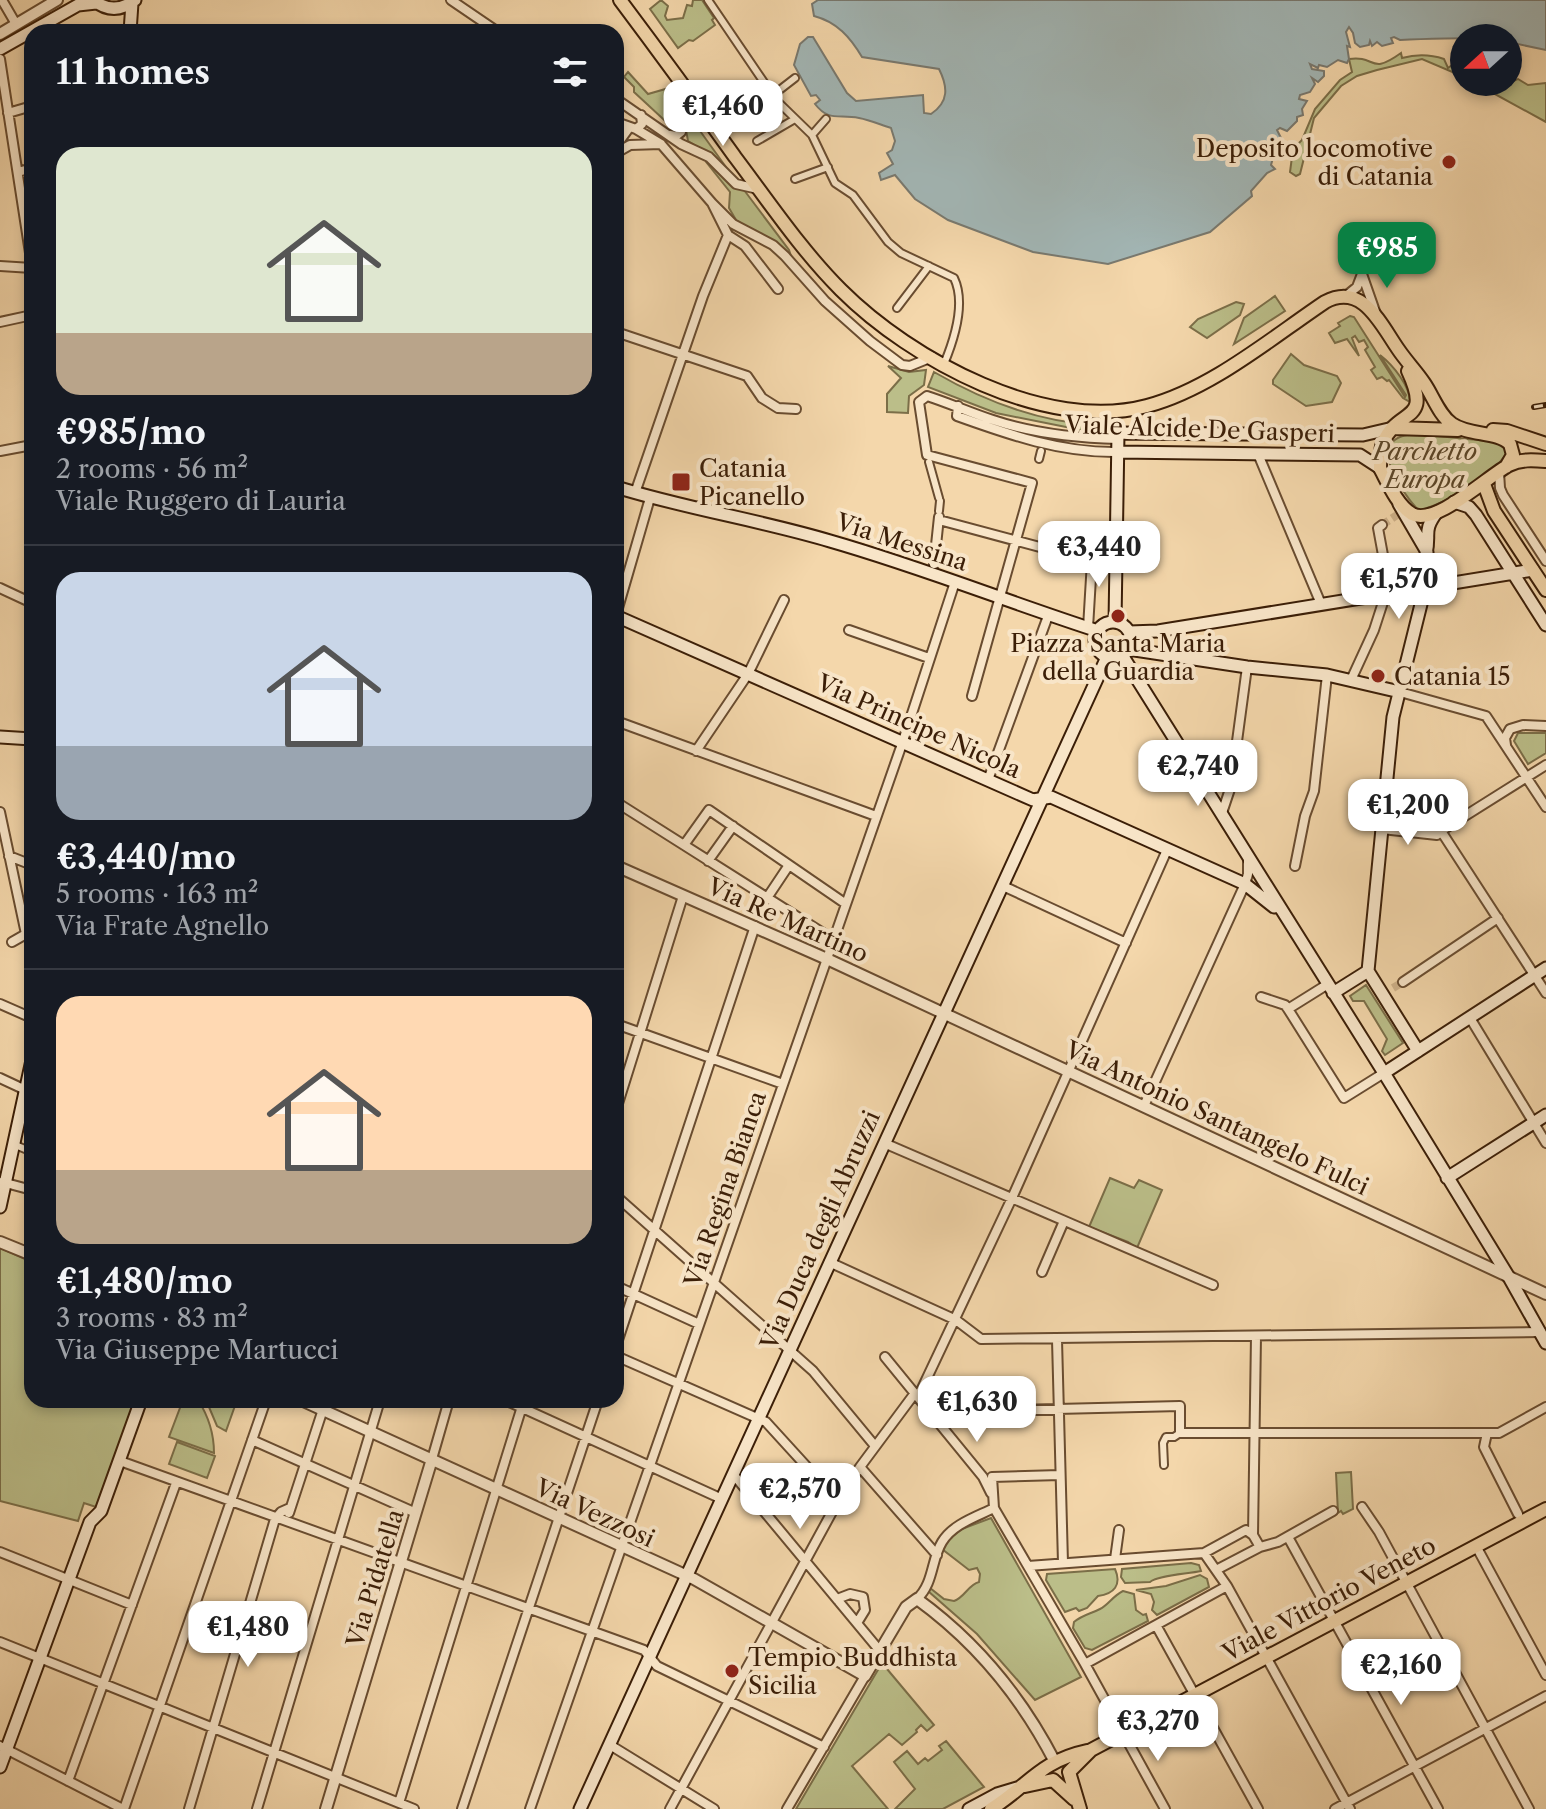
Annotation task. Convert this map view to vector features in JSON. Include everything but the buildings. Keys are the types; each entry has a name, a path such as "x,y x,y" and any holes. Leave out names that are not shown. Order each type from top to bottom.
{"main road":[{"path":"620,0 808,254 866,312 938,360 991,387 1044,406 1092,412 1126,410 1163,401 1185,392 1332,298 1346,296 1361,301 1377,318 1448,421 1462,430 1506,440 1512,449 1513,455 1502,470 1484,484 1437,512 1424,516 1414,515 1396,496 1380,468 1382,445 1393,428 1413,412 1418,400 1416,388 1400,353"},
{"path":"111,9 134,1"},
{"path":"129,24 134,1"},
{"path":"41,24 78,5 94,2 111,9 122,24"},
{"path":"0,49 24,35"},
{"path":"1393,428 1507,431 1546,444"},
{"name":"Viale Alcide De Gasperi","path":"1118,436 1350,435 1393,428"},
{"path":"1254,434 1256,454"},
{"path":"1115,622 1118,436"},
{"name":"Viale Alcide De Gasperi","path":"1118,452 1360,455 1380,468"},
{"path":"1502,470 1531,460 1546,461"},
{"path":"1484,484 1497,515 1542,566 1546,590"},
{"name":"Via Messina","path":"624,490 827,540 1088,628"},
{"path":"1396,496 1399,513 1427,552"},
{"path":"1454,502 1472,511 1546,625"},
{"path":"1420,1047 1388,992 1368,967 1393,717 1425,588 1429,565 1426,529 1437,512"},
{"path":"1411,590 1427,552"},
{"path":"1400,692 1327,675 1157,653 1125,652 1107,657 1101,653 1088,628 1115,622 1129,632 1158,631 1513,574 1542,566"},
{"name":"Via Principe Nicola","path":"624,620 1033,800 1051,797 1245,884 1286,918"},
{"path":"1129,632 1125,652 1139,681 1384,1073 1543,1332 1546,1343"},
{"name":"Via Duca degli Abruzzi","path":"580,1809 1107,657"},
{"path":"0,737 24,738"},
{"path":"1328,985 1368,967"},
{"path":"1384,1073 1546,968"},
{"path":"0,1207 3,1183 24,1108"},
{"path":"1447,1178 1546,1115"},
{"path":"0,1767 3,1748 40,1659 90,1522 101,1511 138,1408"},
{"name":"Viale Vittorio Veneto","path":"1091,1750 1546,1509"},
{"path":"991,1809 1034,1774 1061,1758 1091,1750"},
{"path":"1077,1804 1069,1772 1091,1750"},
{"path":"969,1809 997,1794 1053,1780 1077,1804"}],"street":[{"path":"2,0 16,24"},
{"path":"0,34 57,0"},
{"path":"451,0 478,24"},
{"path":"624,125 661,144 733,224 773,245 825,301 902,365 938,360 955,336 958,290 954,278 908,257 888,242 853,195 835,183 812,135 773,95 708,0"},
{"path":"0,62 24,213"},
{"path":"773,95 795,78"},
{"path":"670,135 676,136 681,132 687,90"},
{"path":"624,103 681,144 709,157 736,184 759,189"},
{"path":"8,113 24,108"},
{"path":"624,137 632,128 642,124 641,115"},
{"path":"757,141 795,119"},
{"path":"812,135 826,119"},
{"path":"624,148 630,145 661,144"},
{"path":"795,179 828,167"},
{"path":"18,172 24,170"},
{"path":"712,203 728,235 745,246 778,289"},
{"path":"635,493 703,296 728,235"},
{"path":"795,266 808,254"},
{"path":"0,266 24,267"},
{"path":"897,308 929,266"},
{"path":"1346,296 1357,287 1362,274 1371,292 1377,318"},
{"path":"0,322 24,317"},
{"path":"624,335 747,376 762,398 778,408 796,409"},
{"name":"Viale Alcide De Gasperi","path":"928,459 919,402 927,396 1016,426 1090,438 1118,436"},
{"name":"Viale Alcide De Gasperi","path":"958,406 957,416 1043,445 1088,453 1118,452"},
{"path":"0,451 24,446"},
{"path":"1256,454 1321,604"},
{"path":"934,564 939,499 928,459 1033,479 972,696"},
{"path":"1502,470 1500,488 1542,566"},
{"path":"624,588 650,498"},
{"path":"1472,511 1497,515"},
{"path":"939,515 1016,542 1089,560 1117,559"},
{"path":"1351,680 1388,593 1378,528 1382,525"},
{"path":"1088,628 1089,560"},
{"name":"Via Regina Bianca","path":"530,1809 902,744 955,582"},
{"path":"0,588 24,599"},
{"path":"696,751 748,674 784,600"},
{"path":"988,780 1048,616"},
{"path":"849,630 929,658"},
{"path":"1222,813 1231,786 1247,667"},
{"path":"1295,866 1305,816 1314,791 1327,675"},
{"path":"1400,692 1486,716 1546,807"},
{"path":"624,724 876,816"},
{"path":"1506,745 1505,738 1510,729 1523,725 1546,726"},
{"path":"1444,835 1453,823 1526,781 1546,765"},
{"path":"1386,788 1414,793 1546,993"},
{"path":"624,807 834,940"},
{"path":"684,845 709,810 846,904"},
{"path":"0,812 4,857 24,919"},
{"path":"708,861 733,826"},
{"path":"1382,829 1444,835"},
{"path":"670,1809 838,1501 875,1446 917,1395 956,1320 1167,850"},
{"path":"1144,1106 1245,884 1247,855"},
{"path":"4,857 24,863"},
{"path":"767,898 789,865"},
{"name":"Via Re Martino","path":"624,870 755,926 942,1013"},
{"path":"1003,886 1126,943"},
{"path":"624,1085 683,896"},
{"path":"1403,982 1498,918"},
{"path":"624,1322 755,926"},
{"path":"12,942 24,936"},
{"path":"1288,1009 1328,985"},
{"path":"1261,997 1285,1005 1344,1098 1384,1073"},
{"path":"0,1004 24,1014"},
{"name":"Via Antonio Santangelo Fulci","path":"942,1013 1546,1294"},
{"path":"1470,1018 1546,1143"},
{"path":"624,1027 783,1084"},
{"path":"0,1078 24,1089"},
{"path":"884,1143 1213,1285"},
{"path":"13,1144 24,1149"},
{"path":"3,1183 24,1188"},
{"path":"624,1203 813,1371 875,1446"},
{"path":"1042,1272 1064,1221"},
{"path":"0,1242 24,1252"},
{"path":"1485,1265 1496,1258"},
{"path":"829,1262 956,1320 981,1339 1543,1332"},
{"path":"624,1290 699,1324"},
{"path":"1253,1535 1256,1336"},
{"path":"1057,1340 1062,1559"},
{"path":"885,1357 983,1477 993,1497"},
{"path":"624,1360 766,1422 838,1501"},
{"path":"930,1412 1180,1406 1180,1433"},
{"path":"1164,1465 1163,1443 1166,1437 1180,1433 1499,1433 1546,1407"},
{"path":"3,1748 124,1809 263,1408"},
{"path":"286,1523 324,1408"},
{"name":"Via Vezzosi","path":"330,1408 370,1431 687,1577 865,1676"},
{"path":"257,1809 377,1408"},
{"name":"Via Pidatella","path":"326,1809 447,1408"},
{"path":"399,1803 521,1408"},
{"path":"530,1408 722,1499"},
{"path":"462,1809 595,1408"},
{"path":"1487,1433 1484,1447 1518,1514"},
{"path":"252,1440 416,1513"},
{"path":"120,1461 644,1650 657,1666 824,1747"},
{"path":"860,1467 937,1555"},
{"path":"733,1474 880,1651"},
{"path":"1060,1475 992,1477 994,1508 1165,1809"},
{"path":"68,1781 176,1483"},
{"path":"1362,1507 1529,1809"},
{"path":"189,1809 275,1519 290,1508"},
{"path":"787,1809 906,1607 926,1588 940,1544 951,1531 994,1508"},
{"path":"1216,1570 1260,1547 1290,1540 1333,1511"},
{"path":"1115,1559 1119,1530"},
{"path":"1028,1566 1062,1559 1204,1553 1246,1530 1260,1547"},
{"path":"1290,1540 1438,1809"},
{"path":"1476,1546 1546,1675"},
{"path":"0,1552 132,1605"},
{"path":"1204,1553 1227,1586 1348,1806"},
{"path":"1085,1664 1158,1628 1227,1586"},
{"path":"840,1602 853,1594 864,1599 860,1627"},
{"path":"917,1599 942,1618 986,1661 1061,1758"},
{"path":"1158,1628 1258,1809"},
{"path":"0,1642 414,1809"},
{"path":"1335,1809 1348,1806 1415,1766 1546,1696"},
{"path":"610,1745 714,1809"}],"green space":[{"path":"661,0 668,6 667,20 683,18 687,5 692,6 693,0 702,0 715,25 678,48 650,9"},
{"path":"1401,53 1402,58 1433,56 1444,59 1450,71 1422,59 1357,76 1341,86 1314,118 1300,174 1296,176 1290,172 1293,149 1302,140 1315,109 1340,80 1352,72 1349,59 1378,64"},
{"path":"628,72 648,94 669,88 682,107 680,130 676,131 634,92 634,87 624,77"},
{"path":"1522,81 1528,85 1546,83 1546,122 1499,96 1522,96"},
{"path":"686,112 736,181 714,157 688,141"},
{"path":"707,163 735,187 744,190 789,250 792,259 736,220 729,208 730,192"},
{"path":"1275,296 1285,311 1234,344 1244,318"},
{"path":"1236,302 1244,304 1240,315 1207,338 1190,327 1198,319"},
{"path":"1350,316 1354,317 1405,397 1380,355 1400,376 1410,402 1403,398 1389,380 1382,377 1377,379 1371,370 1375,367 1365,350 1368,347 1364,340 1359,342 1355,336 1352,338 1359,356 1347,339 1335,343 1329,333"},
{"path":"1291,354 1304,365 1337,376 1341,383 1332,402 1306,406 1273,384"},
{"path":"888,366 909,372 926,370 924,385 909,396 908,413 887,412 887,394 901,378"},
{"path":"934,372 972,392 1032,415 1096,425 1096,433 996,413 928,387"},
{"name":"Parchetto Europa","path":"1417,434 1498,442 1505,447 1506,454 1490,471 1466,488 1440,503 1418,510 1395,477 1388,453 1391,443"},
{"path":"1518,733 1546,733 1546,753 1528,764 1514,741"},
{"path":"1366,985 1403,1043 1385,1055 1382,1051 1387,1039 1364,1001 1353,1001 1350,996"},
{"path":"1110,1178 1134,1188 1139,1180 1162,1190 1137,1248 1089,1227"},
{"path":"0,1248 24,1258 24,1408 132,1408 96,1507 84,1503 78,1521 0,1501"},
{"path":"180,1408 203,1408 212,1432 214,1453 169,1437"},
{"path":"209,1408 234,1408 226,1431 217,1426"},
{"path":"177,1442 215,1456 207,1478 169,1464"},
{"path":"1351,1472 1353,1509 1338,1513 1336,1473"},
{"path":"991,1518 1081,1677 1035,1700 977,1634 928,1591 930,1588 944,1599 954,1601 979,1582 977,1568 969,1570 942,1549 954,1532"},
{"path":"1191,1563 1199,1565 1201,1571 1166,1576 1150,1582 1125,1583 1121,1577 1122,1569"},
{"path":"1115,1569 1118,1580 1115,1588 1098,1596 1087,1608 1079,1611 1076,1608 1065,1612 1046,1580 1047,1574"},
{"path":"1200,1575 1207,1579 1209,1587 1157,1615 1152,1610 1154,1602 1151,1594 1136,1590 1166,1586"},
{"path":"1123,1591 1134,1594 1136,1610 1146,1614 1148,1621 1092,1650 1085,1648 1073,1628 1074,1622 1103,1607"},
{"path":"882,1663 934,1725 927,1731 921,1725 902,1745 889,1734 852,1766 888,1809 796,1809"},
{"path":"946,1741 984,1787 943,1809 895,1809 915,1789 894,1762 907,1751 918,1764 925,1758 928,1761 942,1750 939,1746"}],"shaded area":[{"path":"818,0 1546,0 1546,50 1522,45 1522,24 1450,24 1450,38 1400,40 1394,37 1391,38 1393,43 1382,46 1377,42 1372,46 1370,41 1369,45 1360,47 1355,43 1349,27 1346,32 1350,47 1347,46 1347,63 1338,60 1327,67 1319,65 1318,68 1310,64 1312,69 1324,71 1324,76 1318,82 1312,78 1315,84 1310,92 1300,95 1299,99 1307,101 1302,109 1303,115 1297,117 1287,131 1277,130 1282,140 1279,145 1283,148 1273,158 1271,165 1275,169 1267,173 1251,191 1252,196 1210,232 1108,264 1033,252 948,220 915,199 895,175 881,180 879,173 893,164 887,153 892,150 895,141 891,128 820,110 815,104 820,100 816,95 811,96 794,65 800,44 813,37 847,93 856,101 923,95 924,113 931,114 944,99 942,76 939,69 862,57 842,31 814,16 812,4"}],"tunnel":[{"path":"1382,525 1397,515"},
{"path":"1393,988 1403,982"}],"railway":[{"path":"1534,407 1546,405"}],"place":[{"name":"Deposito locomotive di Catania","path":"1449,162"},
{"name":"Catania Picanello","path":"681,482"},
{"name":"Piazza Santa Maria della Guardia","path":"1118,616"},
{"name":"Catania 15","path":"1378,676"},
{"name":"Tempio Buddhista Sicilia","path":"732,1671"}]}
